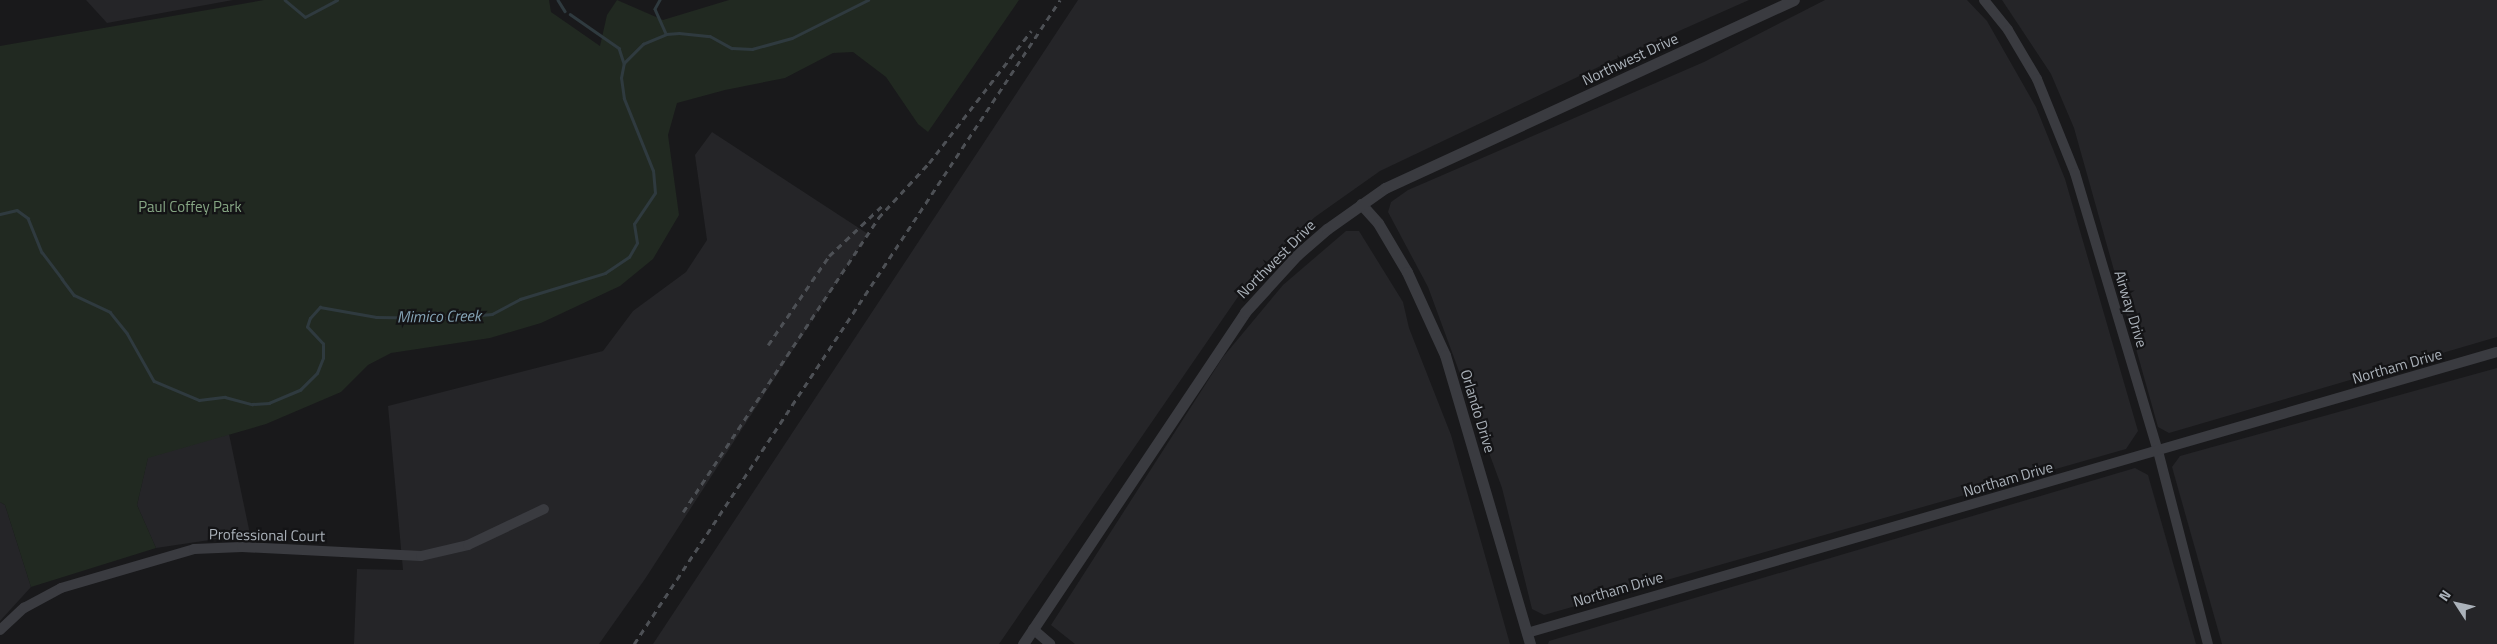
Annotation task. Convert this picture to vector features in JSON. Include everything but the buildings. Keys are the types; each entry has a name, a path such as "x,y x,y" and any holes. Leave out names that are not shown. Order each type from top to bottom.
{"street":[{"name":"Northwest Drive","path":"1023,644 1248,308 1297,255 1361,204 1385,188 1794,0"},
{"name":"Airway Drive","path":"1984,0 2008,30 2037,80 2075,172 2158,452 2208,644"},
{"name":"Orlando Drive","path":"1361,204 1378,223 1407,272 1445,355 1528,638"},
{"name":"Northam Drive","path":"1528,638 2497,352"},
{"name":"Professional Court","path":"0,630 24,608 61,588 194,549 242,547 421,556 468,545 544,509"},
{"path":"1033,629 1050,644"}],"shaded area":[{"path":"86,0 233,0 107,23"},
{"path":"1078,0 1749,0 1609,62 1380,171 1315,217 1253,275 999,644 653,644"},
{"path":"1825,0 1967,0 1987,21 2036,107 2065,179 2138,431 2126,449 1544,615 1532,609 1502,488 1428,287 1388,212 1391,202 1408,190 1704,62"},
{"path":"2002,0 2497,0 2497,337 2169,433 2158,427 2074,128 2051,74"},
{"path":"712,132 868,234 645,579 599,644 354,644 357,569 403,570 388,406 603,351 633,311 686,272 707,240 695,155"},
{"path":"1346,231 1359,231 1403,302 1409,328 1451,435 1510,644 1075,644 1051,625 1223,357 1283,285"},
{"path":"2497,368 2497,644 2222,644 2172,467 2180,456"},
{"path":"229,434 250,534 156,548 137,505 148,457"},
{"path":"2135,468 2148,475 2196,644 1548,644 1549,641"},
{"path":"0,502 5,505 31,587 0,621"}],"green space":[{"name":"Paul Coffey Park","path":"264,0 549,0 551,12 600,46 607,15 617,0 663,20 729,0 1019,0 928,132 918,124 886,77 853,52 833,53 785,78 725,90 677,103 668,135 679,215 653,259 620,286 541,323 490,338 391,353 368,365 341,392 266,424 148,458 137,505 156,548 31,587 5,505 0,502 0,46"}],"waterway":[{"path":"285,0 305,17 337,0"},
{"path":"558,0 565,11"},
{"path":"660,0 655,9 666,34"},
{"name":"Mimico Creek","path":"0,214 17,210 28,218 42,252 74,295 110,312 127,333 154,381 199,400 225,397 252,404 269,403 300,390 317,373 323,358 323,344 307,327 310,318 320,307 376,317 446,318 492,314 520,299 605,273 629,257 637,243 634,224 655,193 653,171 624,99 621,78 624,63 643,44 666,34 679,33 710,36 732,48 752,49 792,38 868,0"},
{"path":"570,14 619,48 624,63"}],"railway":[{"path":"634,644 1060,0"},
{"path":"683,512 878,218 929,163 1031,31"},
{"path":"768,345 829,256 883,205"}]}
